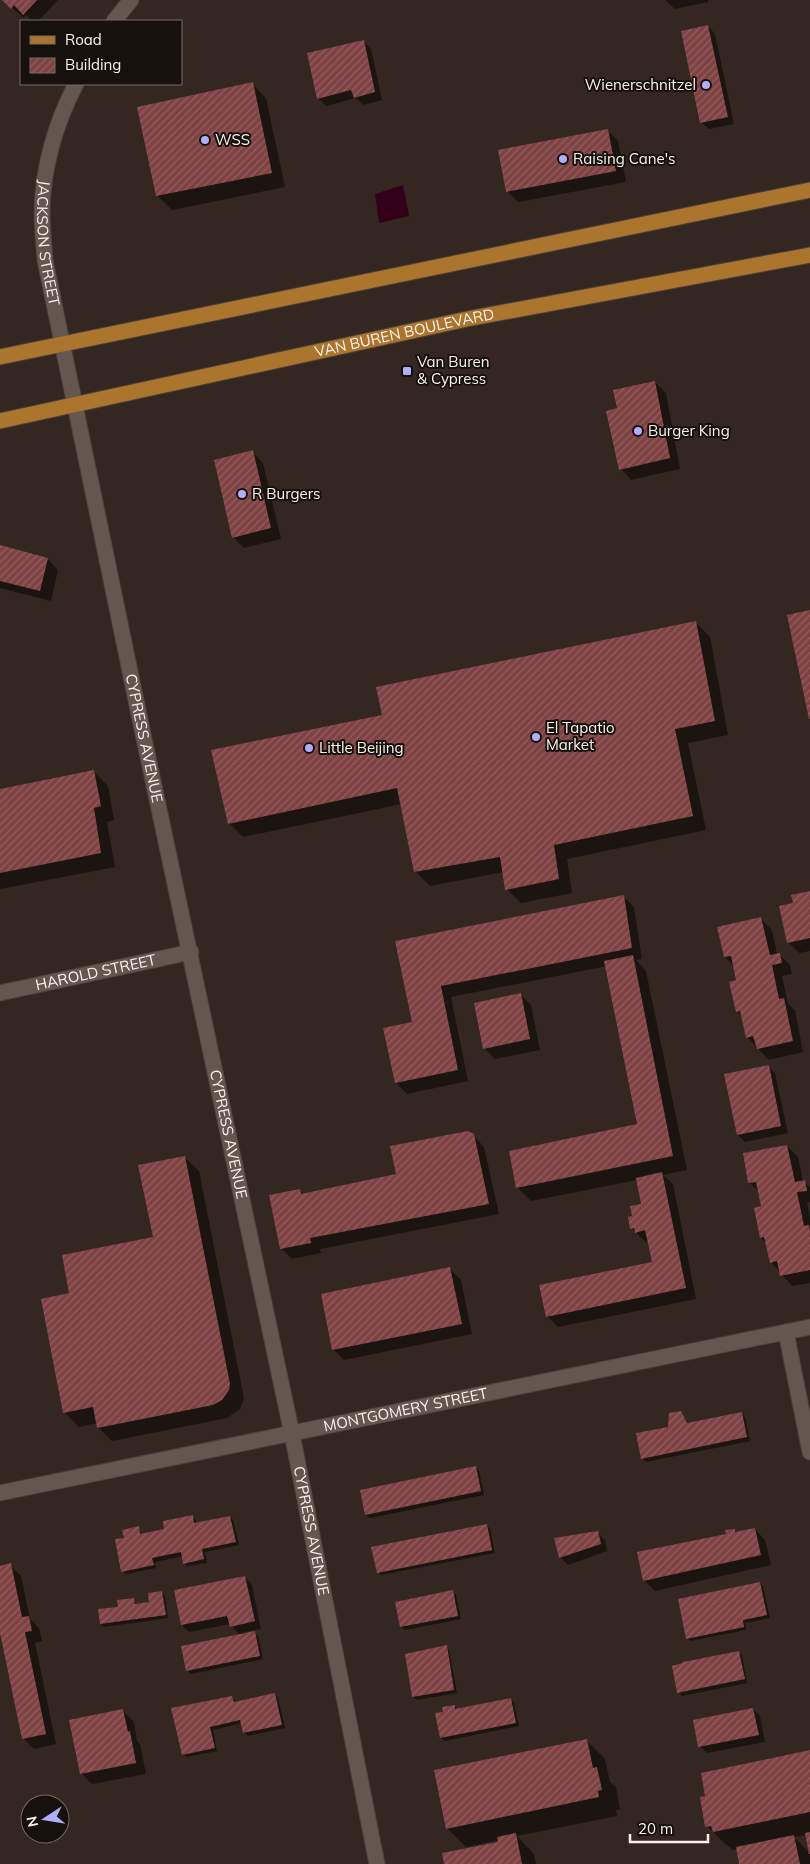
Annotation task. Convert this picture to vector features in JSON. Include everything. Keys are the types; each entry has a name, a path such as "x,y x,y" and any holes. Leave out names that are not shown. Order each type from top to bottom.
{"main road":[{"path":"0,357 810,190"},
{"name":"VAN BUREN BOULEVARD","path":"0,421 467,319 810,254"}],"street":[{"path":"115,20 130,0"},
{"name":"JACKSON STREET","path":"74,406 45,260 42,212 48,165 62,110 75,85"},
{"name":"CYPRESS AVENUE","path":"74,406 292,1434 377,1864"},
{"name":"HAROLD STREET","path":"0,993 191,952"},
{"name":"MONTGOMERY STREET","path":"0,1493 810,1327"},
{"path":"786,1332 810,1452"}],"shaded area":[{"path":"403,185 409,216 379,223 375,194"}],"building":[{"path":"2,0 37,0 23,15 14,5 11,9"},
{"path":"708,25 728,117 700,123 681,31"},
{"path":"364,40 375,92 354,98 351,90 317,99 307,53"},
{"name":"WSS","path":"253,82 272,173 156,196 137,107"},
{"path":"608,129 616,171 506,192 498,150"},
{"path":"655,381 670,458 619,470 606,411 617,408 613,390"},
{"name":"R Burgers","path":"253,450 271,528 232,538 214,460"},
{"path":"0,545 48,558 40,591 0,581"},
{"path":"810,610 810,719 809,719 787,615"},
{"path":"696,621 715,721 675,729 693,816 554,845 559,879 505,890 500,857 414,872 397,788 228,824 211,750 382,715 376,687"},
{"path":"94,770 101,806 94,808 101,853 0,873 0,789"},
{"path":"810,891 810,938 787,943 779,906 793,903 791,895"},
{"path":"624,895 632,948 441,986 458,1070 395,1083 383,1028 412,1022 395,941"},
{"path":"761,917 770,955 780,953 782,963 772,965 779,999 784,998 793,1041 757,1049 753,1036 746,1038 740,1011 736,1012 729,982 736,980 731,956 724,957 717,927"},
{"path":"633,955 673,1156 516,1188 509,1151 637,1124 604,961"},
{"path":"521,993 530,1039 483,1049 474,1003"},
{"path":"769,1065 781,1126 737,1135 724,1074"},
{"path":"468,1131 474,1134 489,1204 310,1238 311,1243 280,1249 269,1195 300,1189 301,1194 396,1174 390,1146"},
{"path":"787,1145 795,1182 805,1180 807,1191 797,1192 804,1226 809,1225 810,1231 810,1270 780,1276 777,1261 770,1263 764,1237 760,1238 754,1208 761,1206 756,1182 748,1183 743,1153"},
{"path":"185,1156 230,1384 229,1390 222,1400 213,1405 97,1428 93,1407 63,1413 41,1299 69,1293 62,1255 153,1237 138,1165"},
{"path":"662,1172 686,1288 546,1317 539,1285 652,1262 645,1230 635,1233 634,1228 630,1229 628,1217 632,1216 630,1206 641,1204 636,1178"},
{"path":"450,1267 462,1324 332,1350 321,1294"},
{"path":"681,1411 687,1423 742,1412 747,1437 641,1459 636,1433 668,1427 669,1413"},
{"path":"476,1466 481,1491 365,1515 360,1490"},
{"path":"193,1515 194,1523 230,1516 236,1542 202,1549 204,1559 183,1564 181,1552 152,1558 154,1565 121,1572 115,1539 124,1538 122,1530 139,1526 140,1534 164,1529 163,1521"},
{"path":"487,1524 492,1550 377,1573 371,1547"},
{"path":"755,1528 761,1555 643,1581 637,1552 726,1534 725,1530 735,1529 735,1532"},
{"path":"598,1531 601,1544 559,1558 554,1538"},
{"path":"11,1563 22,1617 29,1616 32,1631 25,1632 46,1734 22,1739 0,1633 0,1566"},
{"path":"245,1576 255,1621 230,1627 227,1616 181,1625 174,1590"},
{"path":"760,1582 767,1615 743,1620 744,1627 686,1639 678,1599"},
{"path":"453,1590 458,1616 400,1627 395,1602"},
{"path":"162,1591 166,1615 100,1624 98,1609 118,1607 117,1600 134,1598 135,1604 149,1602 148,1593"},
{"path":"255,1631 260,1656 186,1671 181,1646"},
{"path":"447,1645 454,1690 412,1697 405,1654"},
{"path":"739,1651 745,1679 677,1693 672,1666 683,1662"},
{"path":"275,1693 282,1725 243,1733 240,1720 210,1727 215,1748 182,1755 171,1708 232,1696 234,1702"},
{"path":"511,1698 516,1723 440,1738 435,1713 443,1712 442,1707 455,1705 455,1709"},
{"path":"753,1708 759,1735 698,1747 693,1720"},
{"path":"123,1709 128,1732 130,1731 136,1763 80,1774 69,1720"},
{"path":"587,1739 593,1768 597,1767 602,1790 598,1791 599,1797 446,1829 434,1770"},
{"path":"810,1750 810,1812 713,1832 711,1826 705,1827 700,1797 705,1796 701,1773"},
{"path":"810,1832 810,1854 809,1854 805,1833"},
{"path":"516,1833 522,1864 444,1864 442,1853 498,1842 497,1837"},
{"path":"794,1835 800,1864 739,1864 736,1847"}],"place":[{"name":"Wienerschnitzel","path":"706,85"},
{"name":"WSS","path":"205,140"},
{"name":"Raising Cane's","path":"563,159"},
{"name":"Van Buren & Cypress","path":"407,371"},
{"name":"Burger King","path":"638,431"},
{"name":"R Burgers","path":"242,494"},
{"name":"El Tapatio Market","path":"536,737"},
{"name":"Little Beijing","path":"309,748"}]}
